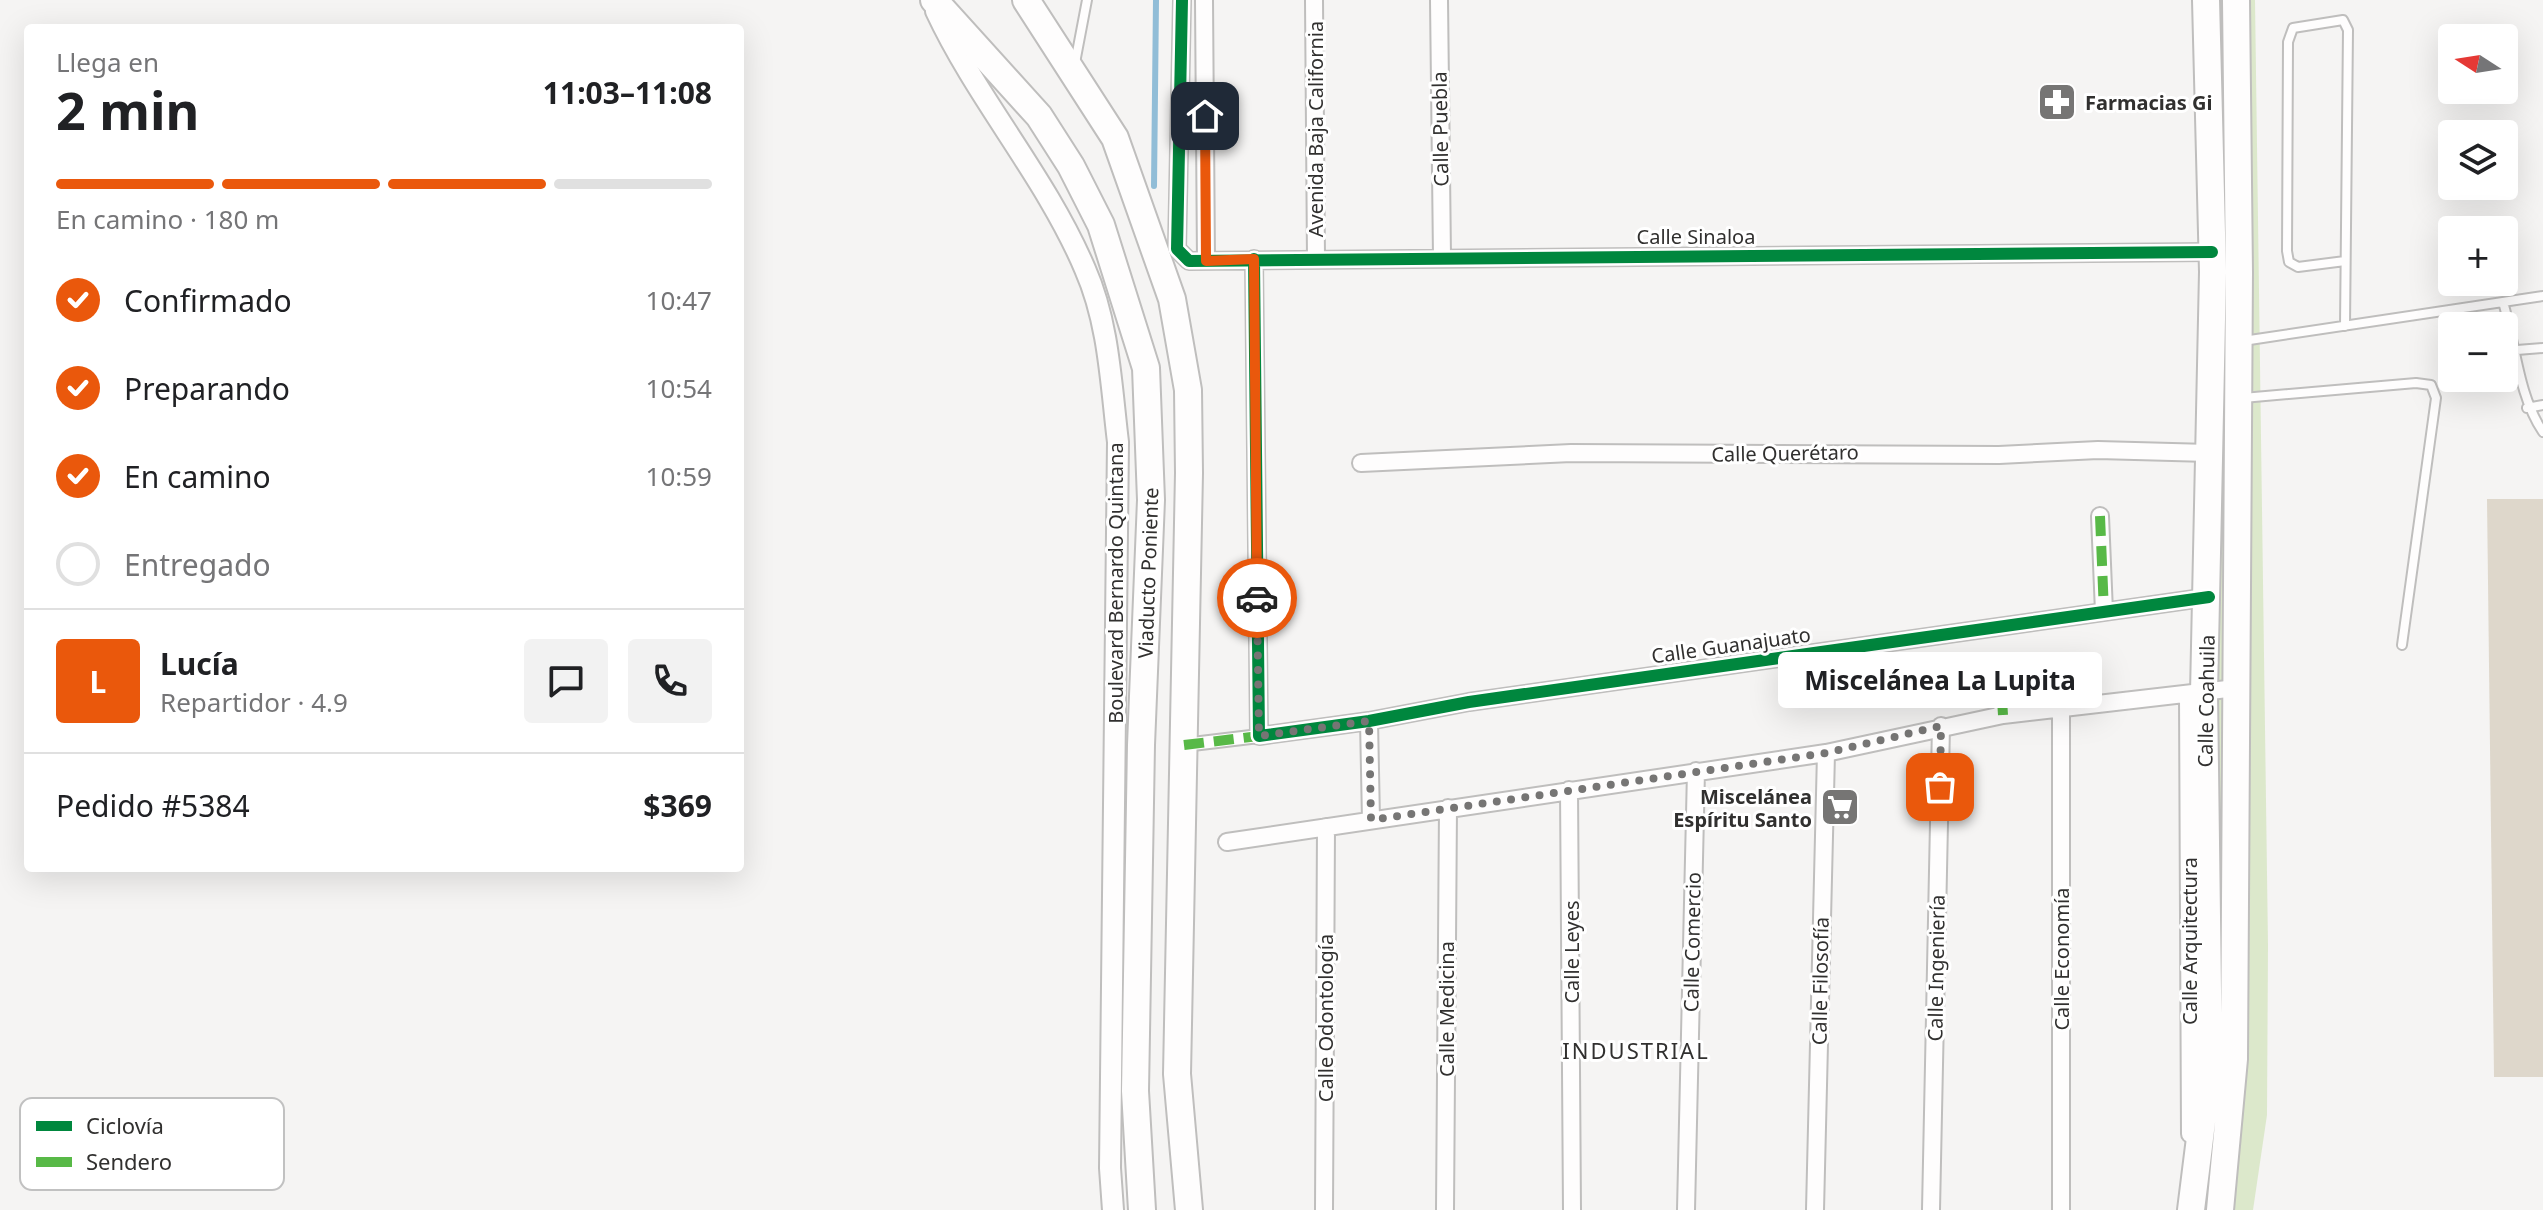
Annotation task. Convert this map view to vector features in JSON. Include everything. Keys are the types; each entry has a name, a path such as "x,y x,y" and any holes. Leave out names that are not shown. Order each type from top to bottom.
{"main road":[{"name":"Viaducto Poniente","path":"933,0 1039,116 1071,166 1101,225 1146,368 1151,500 1141,745 1135,1091 1142,1210"},
{"name":"Calle Coahuila","path":"2206,0 2212,252 2209,597 2196,694 2209,1066 2207,1199"},
{"name":"Calle Coahuila","path":"2207,1199 2234,1059 2239,342 2236,0"},
{"path":"1035,5 1115,138 1172,299 1188,390 1177,1074 1189,1210"}],"street":[{"name":"Boulevard Bernardo Quintana","path":"933,0 953,47 1027,159 1086,270 1106,343 1118,442 1110,1168 1113,1210"},
{"name":"Calle Sinaloa","path":"1182,0 1177,249 1182,258 1206,261 2212,252"},
{"path":"1204,0 1206,261"},
{"name":"Avenida Baja California","path":"1314,0 1316,259"},
{"name":"Calle Puebla","path":"1439,0 1442,257"},
{"path":"1254,259 1259,736"},
{"name":"Calle Querétaro","path":"1361,463 1571,453 1888,452 1999,455 2098,450 2209,453"},
{"path":"2100,516 2104,612"},
{"name":"Calle Guanajuato","path":"1184,745 1369,721 1469,702 2209,597"},
{"path":"2000,668 2003,715"},
{"path":"1227,842 1826,753 2003,715 2236,688"},
{"name":"Calle Economía","path":"2061,708 2061,1210"},
{"path":"1369,721 1371,820"},
{"name":"Calle Ingeniería","path":"1931,1210 1941,726"},
{"name":"Calle Filosofía","path":"1815,1210 1826,753"},
{"name":"Calle Comercio","path":"1686,1210 1696,771"},
{"name":"Calle Leyes","path":"1569,790 1572,1210"},
{"name":"Calle Medicina","path":"1445,1210 1448,808"},
{"name":"Calle Odontología","path":"1324,1210 1326,827"}],"lane":[{"path":"1074,72 1087,0"},
{"path":"2345,261 2298,267 2289,262 2287,251 2288,42 2293,28 2334,20 2343,20 2348,30 2345,326"},
{"path":"2239,342 2543,296"},
{"path":"2503,302 2506,312"},
{"path":"2518,350 2543,348"},
{"path":"2518,356 2527,408 2543,432"},
{"path":"2238,399 2416,383 2431,385 2436,398 2402,645"},
{"path":"2527,408 2543,405"}],"green space":[{"path":"2211,0 2255,0 2268,946 2267,1115 2253,1210 2194,1210"}],"building":[{"path":"2487,499 2543,499 2543,1077 2494,1077"}],"waterway":[{"path":"1154,186 1156,0"}],"marked path":[{"path":"2100,516 2104,612"},
{"path":"2000,668 2003,715"},
{"path":"1184,745 1259,736"}],"cycle path":[{"path":"1182,0 1177,249 1189,261 2212,252"},
{"path":"1254,259 1259,736 1369,721 1469,702 2209,597"}],"way so far":[{"path":"1257,598 1259,736 1369,721 1371,820 1826,753 1941,726 1940,787"}],"place":[{"name":"Farmacias Gi","path":"2057,102"},
{"name":"Miscelánea La Lupita","path":"1940,787"},
{"name":"Miscelánea Espíritu Santo","path":"1840,807"}],"district":[{"name":"INDUSTRIAL","path":"1636,1050"}],"route":[{"path":"1205,116 1206,261 1254,259 1257,598"}]}
